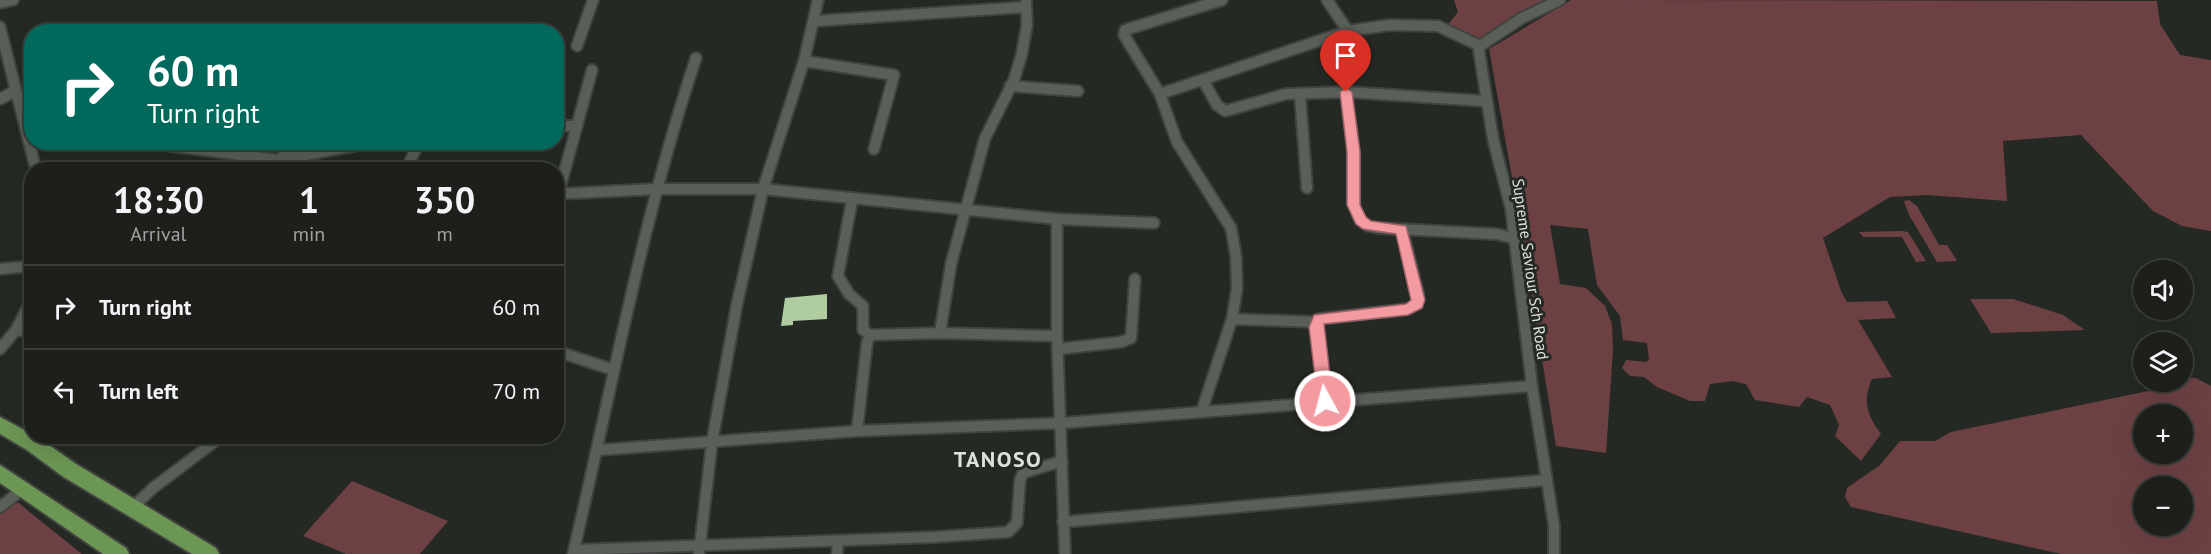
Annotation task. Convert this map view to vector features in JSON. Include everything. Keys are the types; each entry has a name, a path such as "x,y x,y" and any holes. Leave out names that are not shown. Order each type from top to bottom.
{"main road":[{"path":"0,425 24,439"},
{"path":"33,444 69,470 209,554"},
{"path":"0,473 119,554"}],"street":[{"path":"0,3 13,0"},
{"path":"577,46 593,0"},
{"path":"700,550 712,442 737,304 763,189 804,61 818,0"},
{"path":"1202,410 1232,319 1237,288 1236,257 1231,228 1177,142 1160,94 1124,35 1125,30 1222,0"},
{"path":"1327,0 1348,32"},
{"path":"1160,94 1348,32 1408,24 1438,26 1480,46 1522,18 1560,0"},
{"path":"814,21 1026,4 1027,25 1022,53 1010,86 985,138 951,264 940,333"},
{"path":"0,27 24,122"},
{"name":"Supreme Saviour Sch Road","path":"1480,46 1485,101 1511,209 1532,386 1554,525 1554,554"},
{"path":"696,58 684,90 625,314 598,450 573,552 700,550 1008,532 1017,523 1020,480 1023,473 1062,462"},
{"path":"804,61 894,75 873,150"},
{"path":"564,172 592,70"},
{"path":"1203,80 1217,105 1225,111 1286,94 1346,92 1485,101"},
{"path":"1010,86 1078,91"},
{"path":"0,99 15,91"},
{"path":"1346,92 1354,152 1354,205 1360,220 1368,226 1496,234 1513,238"},
{"path":"1300,95 1306,188"},
{"path":"564,126 577,126"},
{"path":"196,150 247,158 279,160 332,150"},
{"path":"279,160 286,150"},
{"path":"564,196 657,189 763,189 852,200 966,208 1057,219 1155,223"},
{"path":"852,200 838,276 849,294 863,306 863,330 870,335 940,333 1057,336"},
{"path":"1057,219 1057,336 1062,423 1065,554"},
{"path":"1232,319 1317,322 1323,317 1408,309 1417,304 1418,293 1402,229"},
{"path":"0,269 24,267"},
{"path":"1058,349 1131,339 1135,279"},
{"path":"0,350 16,330 24,314"},
{"path":"1317,322 1325,401"},
{"path":"16,330 24,331"},
{"path":"856,430 867,343 870,335"},
{"path":"564,354 614,370"},
{"path":"598,450 856,430 1062,423 1202,410 1532,386"},
{"path":"133,507 153,488 211,444"},
{"path":"1063,522 1547,480"},
{"path":"0,507 23,489"},
{"path":"837,554 838,541"}],"shaded area":[{"path":"1454,0 1551,0 1478,40 1447,26 1458,12"},
{"path":"1571,0 2157,1 2160,24 2180,55 2211,60 2211,231 2182,226 2153,211 2081,135 2003,141 2007,201 1928,195 1890,197 1823,238 1847,302 1887,301 1896,318 1858,320 1892,377 1872,379 1869,387 1867,401 1869,414 1881,434 1861,461 1835,436 1839,425 1830,405 1807,397 1799,407 1755,400 1746,384 1732,381 1710,384 1705,401 1690,401 1657,387 1644,377 1630,376 1622,368 1626,360 1646,362 1649,359 1647,343 1623,340 1620,316 1597,285 1588,229 1550,225 1560,284 1586,288 1605,306 1612,324 1613,351 1606,453 1556,446 1489,49"},
{"path":"1909,200 1917,206 1939,245 1947,245 1957,261 1937,262 1909,215 1904,201"},
{"path":"1859,232 1908,232 1926,261 1916,262 1902,237 1863,237"},
{"path":"1970,299 2013,299 2063,315 2085,330 1991,333"},
{"path":"2193,378 2196,378 2211,386 2211,554 2061,554 1851,507 1845,497 1847,488 1880,465 1900,441 1935,441 1951,432 2143,392 2193,392"},
{"path":"352,481 448,521 420,554 346,554 303,536"},
{"path":"19,503 82,554 0,554 0,512 10,504"}],"building":[{"path":"827,294 827,319 793,321 793,325 781,326 785,298"}],"district":[{"name":"TANOSO","path":"998,459"}],"route":[{"path":"1325,401 1316,327 1319,319 1408,309 1417,304 1418,300 1402,229 1368,226 1360,220 1356,213 1354,152 1346,92"}]}
